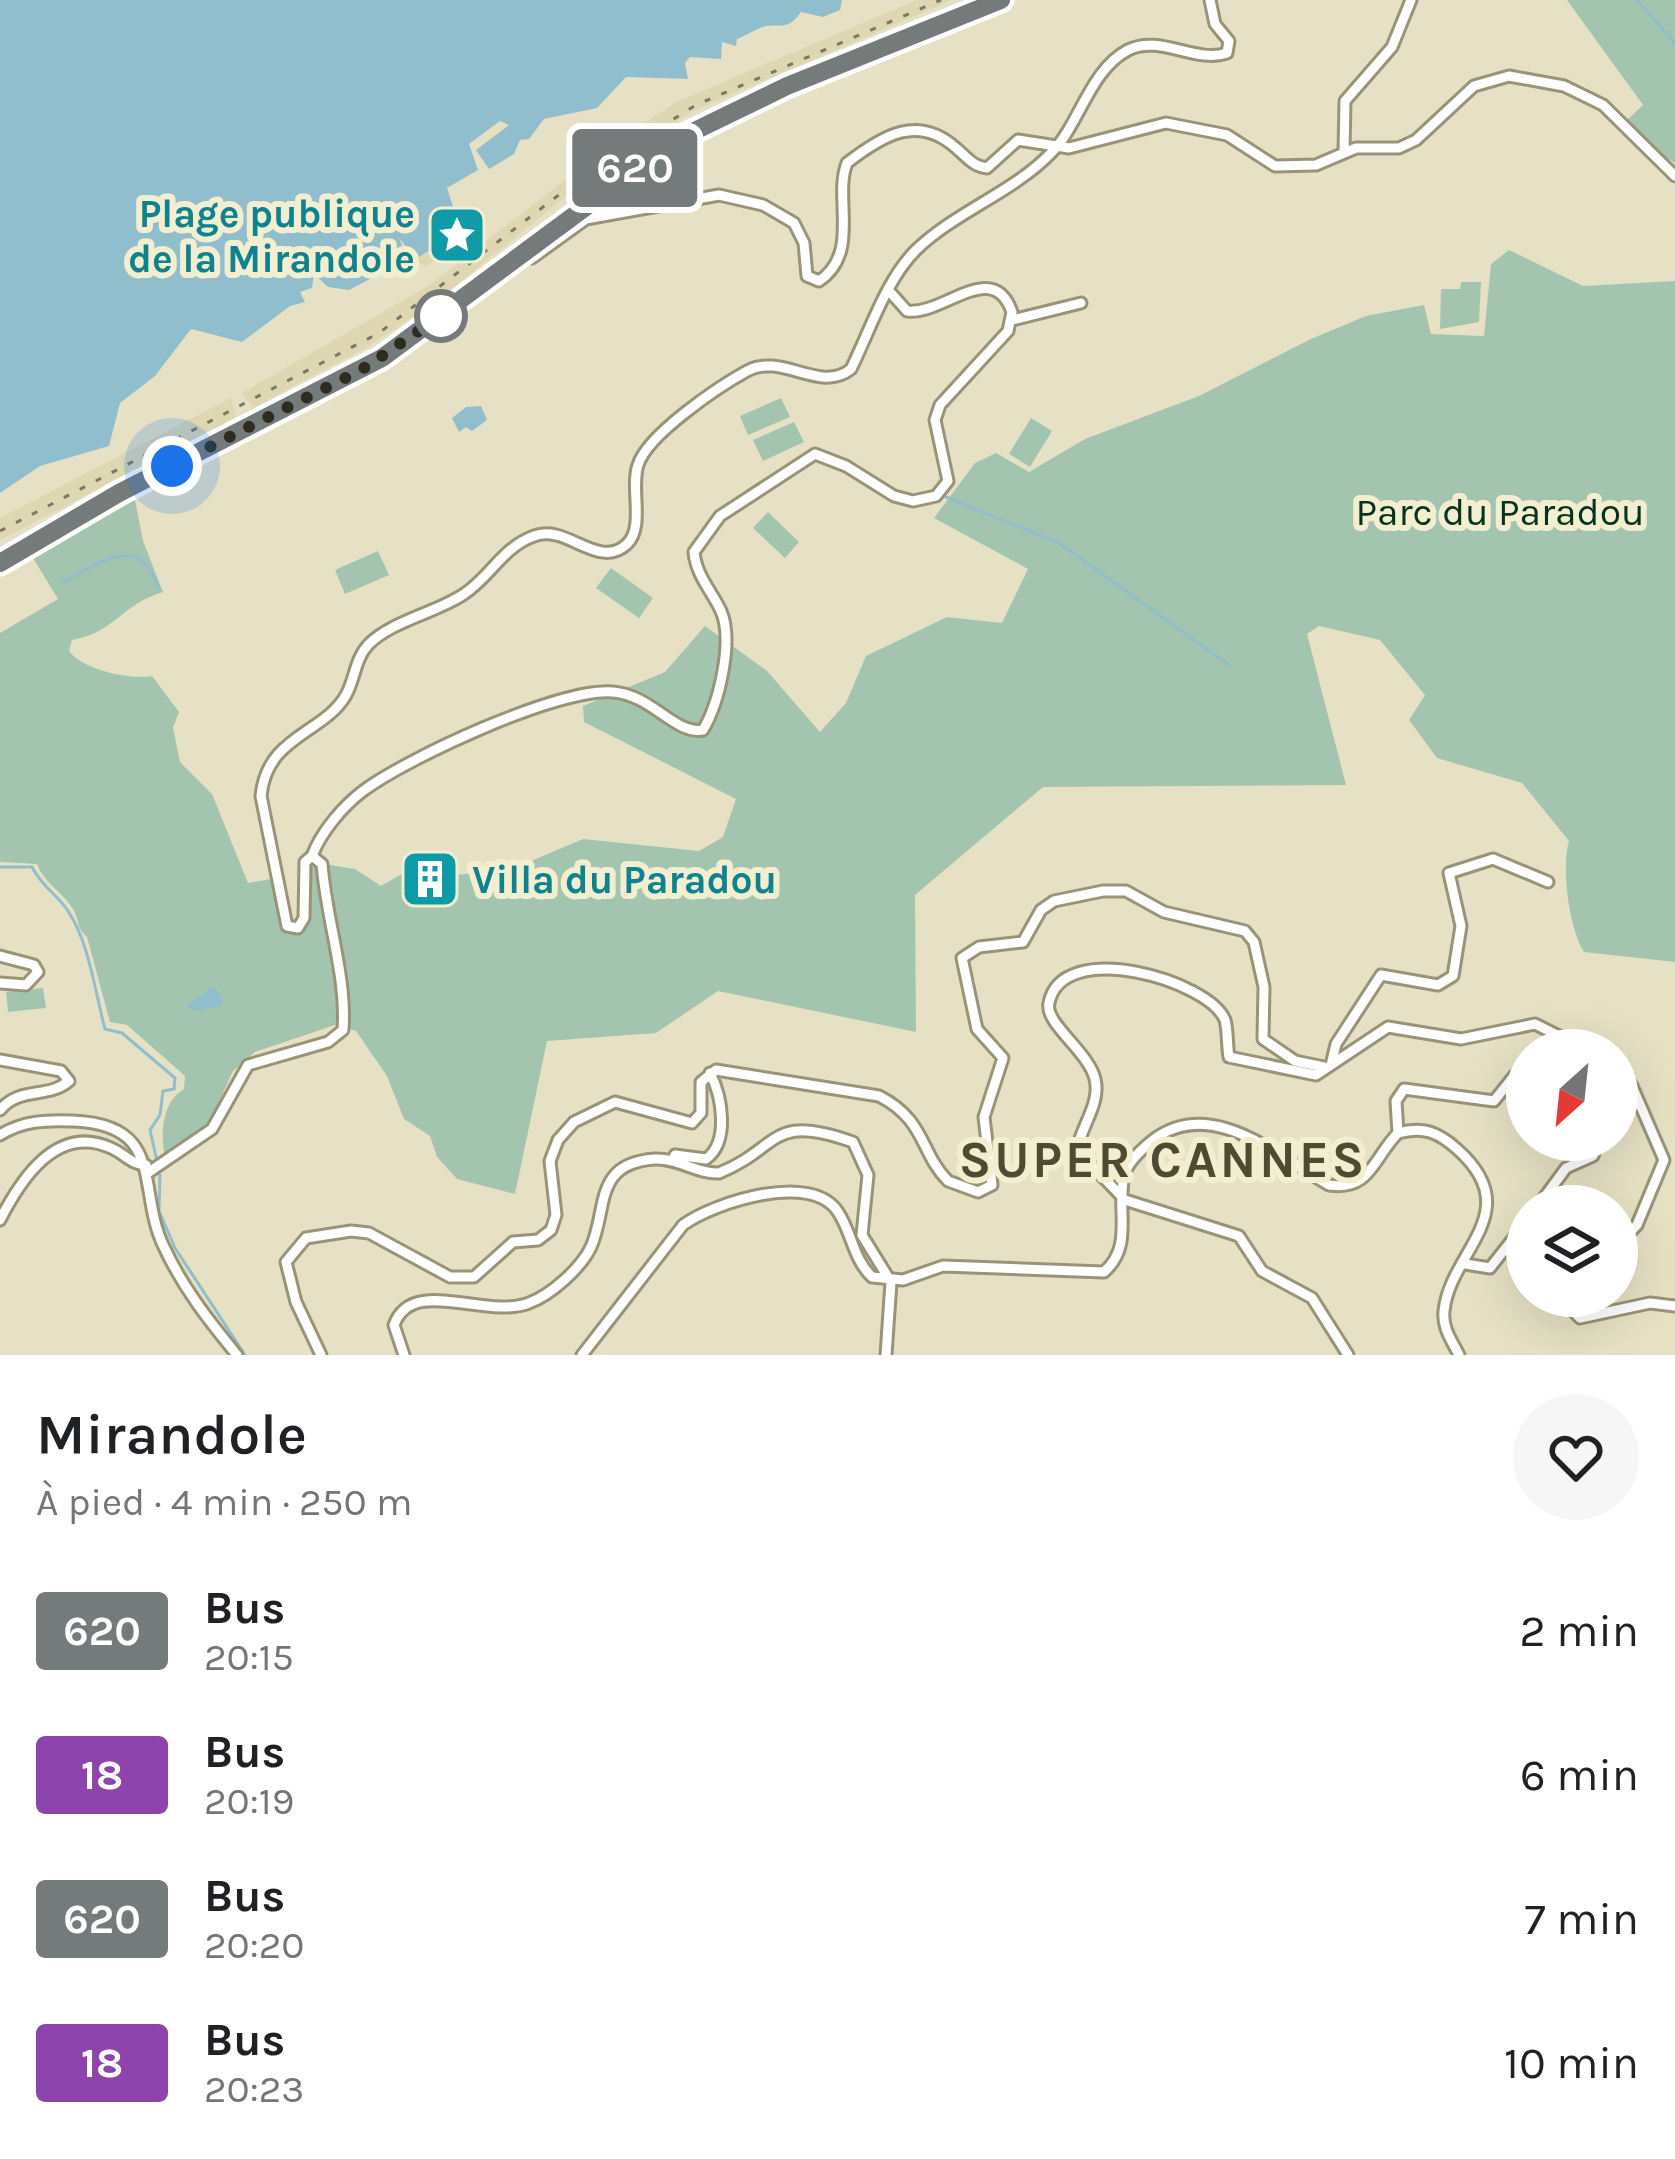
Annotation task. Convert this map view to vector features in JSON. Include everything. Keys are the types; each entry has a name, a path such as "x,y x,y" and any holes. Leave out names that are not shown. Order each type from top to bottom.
{"main road":[{"path":"0,560 379,354 674,136 815,69 982,0"},
{"path":"21,546 361,370 611,184 710,122 1002,0"}],"street":[{"path":"1081,303 1012,320 940,405 935,420 948,481 936,496 913,501 894,496 846,466 814,454 720,515 700,536 695,566 724,616 716,700 703,730 682,728 649,700 630,694 581,695 489,727 377,782 349,803 305,862 304,918 298,928 287,926 261,810 262,782 284,747 345,696 371,641 457,598 508,551 538,534 554,533 596,552 612,553 629,543 636,527 636,470 656,436 748,371 770,363 813,376 842,376 895,276 918,248 1057,147 1106,68 1126,51 1141,46 1227,52 1229,41 1215,24 1210,0"},
{"path":"1344,152 1345,101 1392,47 1411,0"},
{"path":"520,253 532,258 586,219 719,196 764,206 794,223 804,243 807,276 819,281 830,274 838,257 848,209 843,171 852,158 907,129 924,127 978,167 996,163 1018,140 1057,147 1166,123 1227,135 1275,166 1316,164 1344,152 1400,148 1474,86 1509,76 1564,86 1603,105 1675,176"},
{"path":"890,292 897,305 924,314 976,287 990,287 1009,302 1012,320"},
{"path":"147,1168 212,1129 248,1065 340,1036 345,1006 326,912 322,864 312,856"},
{"path":"1328,1064 1381,975 1438,985 1453,976 1461,926 1449,873 1492,859 1548,882"},
{"path":"710,1072 880,1096 897,1105 922,1136 947,1181 978,1192 992,1185 984,1117 1003,1058 977,1029 962,958 979,947 1023,942 1033,933 1041,910 1054,901 1126,890 1165,912 1244,931 1254,942 1264,987 1263,1040 1295,1061 1328,1064"},
{"path":"0,956 34,965 38,972 26,985 0,983"},
{"path":"1348,1355 1312,1298 1262,1271 1239,1236 1125,1200 1077,1150 1096,1098 1096,1082 1087,1055 1051,1019 1048,1004 1057,988 1082,971 1128,969 1152,974 1213,1006 1225,1019 1228,1058 1240,1064 1292,1067 1316,1075 1388,1027 1461,1039 1506,1030"},
{"path":"1510,1029 1535,1024 1545,1029"},
{"path":"0,1060 61,1071 69,1082 58,1090 20,1093 0,1110"},
{"path":"672,1161 675,1155 706,1159 716,1152 722,1133 718,1091 710,1072"},
{"path":"321,1355 296,1302 286,1262 293,1247 306,1238 369,1233 450,1277 474,1277 513,1242 538,1240 551,1230 556,1215 550,1161 574,1121 615,1102 692,1123 701,1113 698,1093 710,1072"},
{"path":"582,1355 683,1225 776,1193 794,1189 825,1197 837,1209 861,1265 872,1277 891,1282 943,1266 1103,1272 1116,1262 1121,1244 1124,1176 1131,1162 1169,1129 1191,1121 1220,1124 1329,1185 1344,1187 1372,1172 1398,1133 1396,1101 1404,1089 1494,1101 1506,1086"},
{"path":"1638,1101 1664,1160 1638,1220"},
{"path":"0,1135 29,1122 89,1121 124,1135 147,1168 160,1241 190,1297 237,1355"},
{"path":"1398,1133 1417,1128 1442,1136 1466,1156 1487,1206 1484,1228 1444,1305 1446,1331 1459,1355"},
{"path":"404,1355 394,1325 406,1304 418,1298 456,1307 531,1303 577,1269 590,1250 605,1186 640,1162 672,1161 719,1173 767,1139 789,1131 853,1142 868,1175 862,1235 891,1282 886,1355"},
{"path":"0,1220 22,1177 49,1154 99,1145 147,1168"},
{"path":"1553,1185 1566,1168 1582,1161"},
{"path":"1466,1264 1490,1268 1506,1248"},
{"path":"1638,1305 1675,1306"}],"shaded area":[{"path":"917,0 952,0 693,111 585,181 442,297 367,347 253,408 242,393 430,285 593,158 676,102"},
{"path":"231,398 236,417 0,540 0,518"}],"green space":[{"path":"1567,0 1675,0 1675,163 1646,146 1627,120 1643,105"},
{"name":"Parc du Paradou","path":"1509,250 1583,286 1675,281 1675,962 1584,952 1568,898 1569,841 1522,783 1437,758 1409,720 1425,695 1380,640 1319,626 1307,634 1346,785 1043,787 915,895 916,1032 718,991 656,1033 547,1041 515,1194 457,1179 437,1157 430,1136 404,1119 387,1076 356,1031 335,1025 255,1052 233,1071 210,1122 165,1157 164,1119 171,1102 184,1089 185,1076 127,1025 110,1022 87,937 70,904 37,864 0,862 0,633 58,599 33,558 135,500 143,541 163,592 99,631 72,640 69,651 108,672 152,676 179,712 173,728 180,762 212,794 248,883 276,878 285,931 300,934 309,921 310,869 317,863 355,869 381,886 440,852 454,875 510,870 583,839 699,851 723,837 736,799 584,722 583,706 665,672 705,626 767,671 820,732 846,703 866,656 947,617 1002,623 1028,569 934,518 975,463 996,453 1029,472 1085,439 1199,396 1366,316 1424,305 1431,334 1484,336 1491,264"},
{"path":"1461,282 1481,282 1479,322 1440,329 1441,289 1460,289"},
{"path":"781,398 790,417 748,435 740,416"},
{"path":"1031,418 1052,431 1030,467 1009,454"},
{"path":"794,422 804,442 763,461 753,440"},
{"path":"768,512 799,542 785,558 753,528"},
{"path":"378,551 389,575 345,594 335,570"},
{"path":"611,568 653,598 639,618 596,588"},
{"path":"43,988 46,1008 8,1012 6,992"}],"sand":[{"name":"Plage publique de la Mirandole","path":"456,206 468,218 462,242 425,267 416,259 436,249"}],"water":[{"path":"0,0 842,0 840,10 823,17 801,12 789,24 763,27 737,39 736,46 722,42 721,59 690,57 685,63 688,79 626,77 597,108 544,119 529,139 520,140 514,154 489,169 476,150 509,125 500,121 469,144 478,170 447,188 457,219 446,240 416,259 399,238 408,259 349,290 328,287 314,274 312,288 300,292 305,302 290,306 242,342 191,329 155,376 120,403 109,446 40,466 0,493"},
{"path":"481,406 487,420 472,431 466,427 459,432 452,418 466,407"},
{"path":"214,987 223,997 221,1006 194,1011 186,1006"}],"waterway":[{"path":"1637,0 1675,43"},
{"path":"946,497 1059,543 1229,665"},
{"path":"63,582 106,560 131,556 151,571 158,588"},
{"path":"0,867 32,867 64,905 86,952 105,1029 122,1033 175,1078 174,1089 163,1091 160,1115 150,1130 157,1161"},
{"path":"160,1175 159,1211 175,1248 245,1355"}],"railway":[{"path":"0,531 379,333 586,174 696,105 941,0"}],"bus line":[{"name":"620","path":"0,563 119,493 382,358 676,140 787,86 1001,0"}],"place":[{"name":"Plage publique de la Mirandole","path":"457,235"},
{"name":"Villa du Paradou","path":"430,879"}],"district":[{"name":"SUPER CANNES","path":"1163,1159"}],"route":[{"path":"172,466 361,370 441,316"}]}
